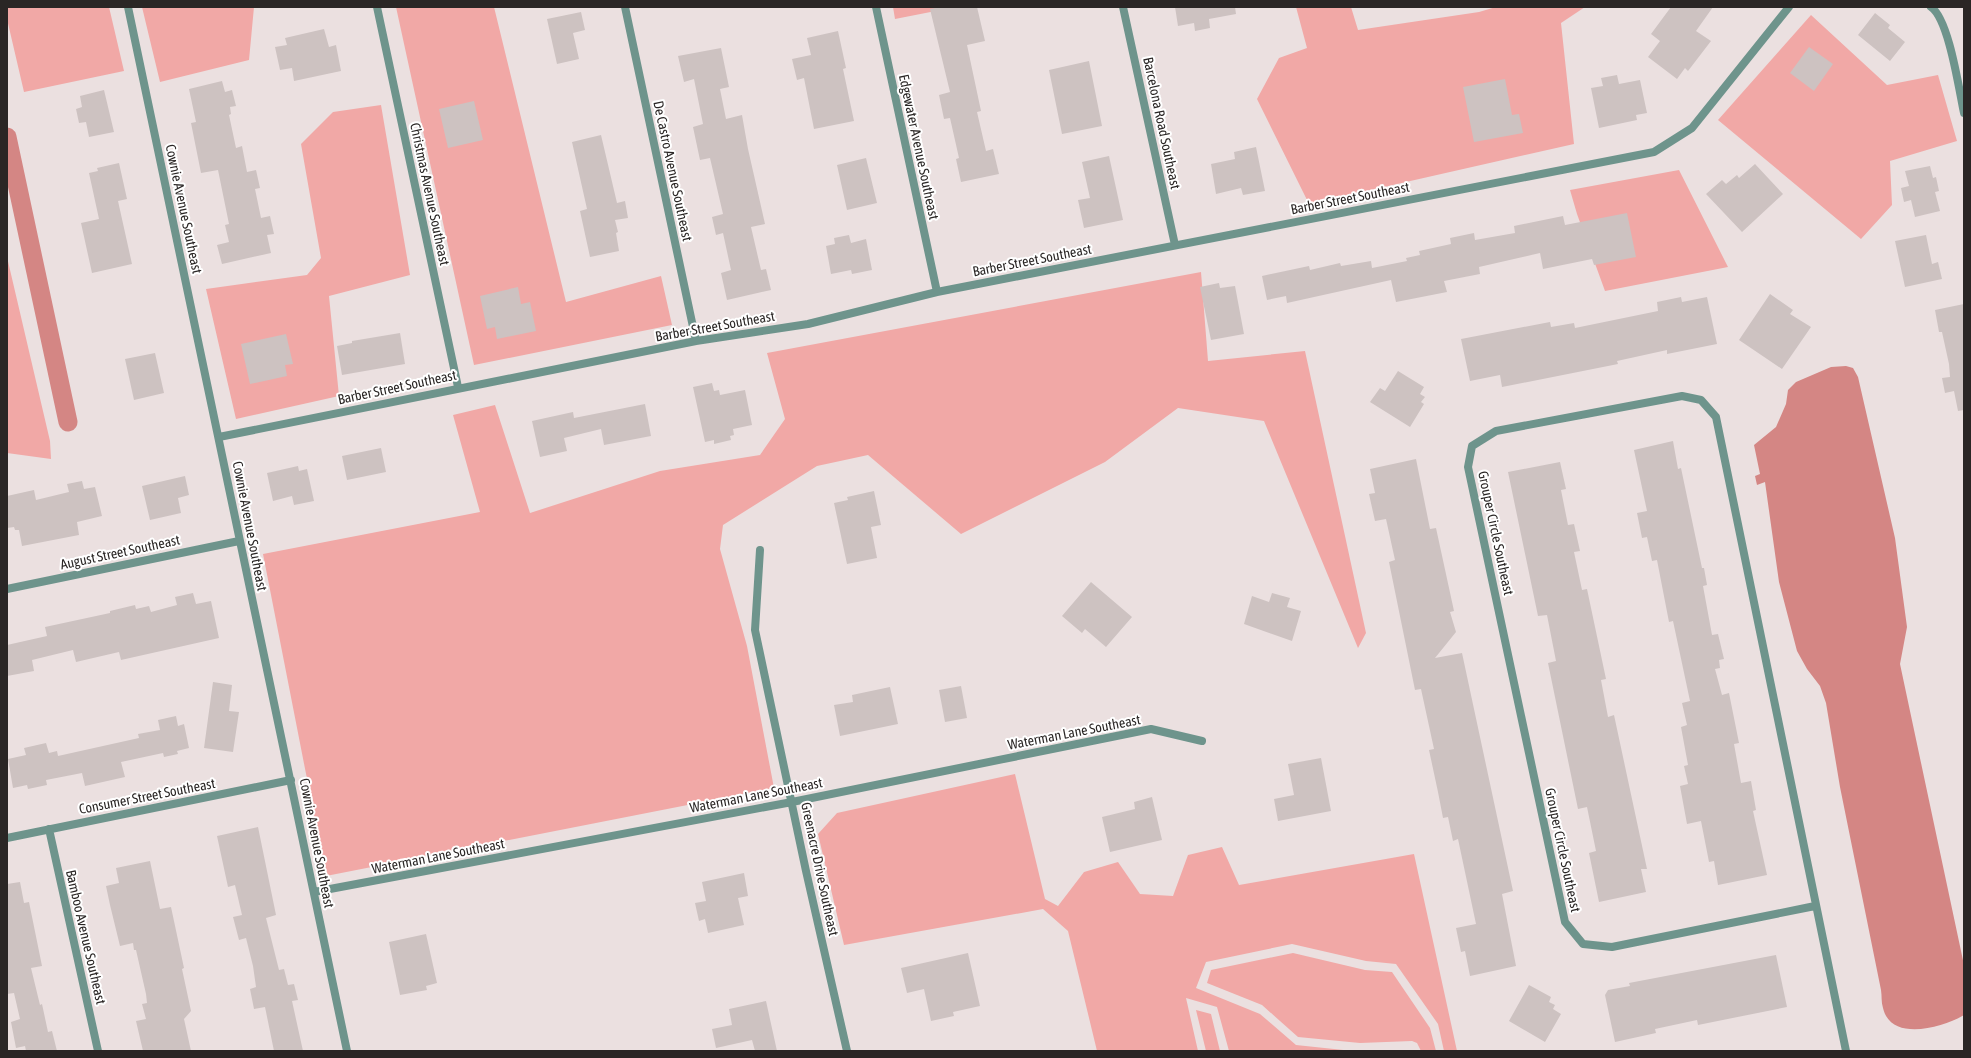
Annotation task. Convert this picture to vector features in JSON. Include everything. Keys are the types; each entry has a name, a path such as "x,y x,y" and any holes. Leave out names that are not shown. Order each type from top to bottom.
{"street":[{"name":"Cownie Avenue Southeast","path":"128,7 220,437 239,541 292,780 347,1051"},
{"name":"Christmas Avenue Southeast","path":"377,7 458,387"},
{"name":"De Castro Avenue Southeast","path":"625,7 696,341"},
{"name":"Edgewater Avenue Southeast","path":"876,7 937,292"},
{"name":"Barcelona Road Southeast","path":"1123,7 1175,245"},
{"name":"Barber Street Southeast","path":"220,437 458,387 696,341 808,324 937,292 1654,152 1692,128 1789,7"},
{"path":"1931,7 1936,11 1949,43 1964,113"},
{"name":"Grouper Circle Southeast","path":"1815,906 1612,947 1583,944 1565,922 1468,467 1472,446 1496,431 1682,396 1700,400 1716,417 1815,906 1846,1051"},
{"name":"August Street Southeast","path":"7,589 239,541"},
{"name":"Greenacre Drive Southeast","path":"760,550 755,630 847,1051"},
{"name":"Waterman Lane Southeast","path":"314,892 792,802 1152,729 1202,741"},
{"name":"Consumer Street Southeast","path":"7,838 292,780"},
{"name":"Bamboo Avenue Southeast","path":"49,829 98,1051"}],"shaded area":[{"path":"7,7 109,7 124,71 24,92 7,19"},
{"path":"142,7 254,7 249,60 160,82"},
{"path":"396,7 494,7 566,302 661,276 672,325 474,365"},
{"path":"893,7 956,7 895,19"},
{"path":"1296,7 1351,7 1358,30 1479,12 1496,7 1585,7 1561,23 1574,144 1309,204 1257,99 1279,58 1307,48"},
{"path":"1811,15 1887,85 1938,75 1957,141 1890,161 1892,205 1861,239 1718,120"},
{"path":"381,105 410,275 329,296 339,396 236,419 206,289 307,275 321,258 301,144 333,112"},
{"path":"1679,170 1728,267 1605,291 1577,214 1570,190"},
{"path":"7,257 50,441 51,459 7,453"},
{"path":"1201,272 1208,361 1305,351 1366,633 1358,648 1264,421 1178,408 1105,462 961,534 868,455 817,466 723,525 720,549 747,646 774,788 326,876 263,554 480,512 453,415 495,405 530,513 660,471 760,455 785,419 767,353"},
{"path":"1846,366 1853,368 1858,377 1895,538 1907,627 1900,664 1964,965 1964,1015 1944,1024 1919,1029 1907,1029 1896,1026 1888,1019 1883,1008 1881,990 1840,787 1826,703 1820,686 1807,669 1797,651 1779,582 1765,482 1757,485 1755,476 1760,474 1754,445 1776,427 1786,404 1788,390 1796,382 1831,367"},
{"path":"1015,774 1045,899 1058,906 1084,872 1118,862 1140,894 1173,896 1188,855 1222,847 1239,885 1414,854 1457,1051 1444,1051 1438,1024 1396,964 1366,961 1292,944 1206,962 1196,988 1260,1014 1296,1045 1353,1051 1229,1051 1217,1007 1186,998 1198,1051 1097,1051 1068,931 1043,909 844,945 818,834 837,813"},
{"path":"1293,953 1365,970 1392,972 1430,1028 1436,1051 1421,1051 1417,1043 1412,1041 1360,1043 1298,1037 1262,1005 1207,983 1211,970"},
{"path":"1196,1010 1211,1014 1220,1051 1206,1051"}],"building":[{"path":"940,7 977,7 985,41 967,45 981,111 977,112 986,151 993,149 999,174 961,182 956,159 959,158 950,118 944,119 939,95 950,92 930,9"},
{"path":"1175,7 1235,7 1236,14 1209,19 1210,28 1195,31 1194,23 1178,26"},
{"path":"1671,7 1713,7 1696,31 1711,41 1688,71 1685,68 1677,79 1648,57 1660,41 1651,34"},
{"path":"581,12 585,30 573,33 579,59 557,64 547,19"},
{"path":"1875,13 1890,25 1888,28 1905,42 1890,61 1858,35"},
{"path":"324,29 329,47 336,45 341,71 294,81 292,68 280,70 275,47 287,45 285,38"},
{"path":"838,31 846,68 843,69 854,121 814,129 804,78 797,80 792,59 811,55 807,38"},
{"path":"1809,47 1833,64 1814,91 1790,73"},
{"path":"721,48 729,87 720,89 726,119 742,115 765,224 751,227 761,270 766,269 771,290 727,300 721,273 731,270 723,233 716,235 712,217 723,214 710,158 700,160 693,127 703,124 694,79 684,82 678,56"},
{"path":"1089,61 1102,126 1062,134 1049,70"},
{"path":"1617,75 1619,84 1640,80 1647,113 1636,115 1637,120 1599,128 1591,88 1603,86 1601,78"},
{"path":"1505,79 1512,115 1519,114 1523,133 1474,142 1463,87"},
{"path":"222,81 225,92 232,90 236,106 230,107 231,114 229,115 236,148 242,146 247,172 256,170 260,188 255,189 261,218 270,216 274,234 267,235 271,253 222,264 217,245 229,242 225,225 229,224 218,170 201,173 191,123 196,122 189,89"},
{"path":"104,90 114,132 89,137 86,122 79,123 76,109 82,107 80,96"},
{"path":"474,101 483,140 448,148 439,109"},
{"path":"601,135 617,203 625,201 628,218 615,220 618,232 616,233 619,251 590,257 580,211 587,209 572,142"},
{"path":"1256,147 1265,191 1243,195 1241,188 1216,194 1211,164 1235,159 1234,152"},
{"path":"1109,156 1123,220 1084,228 1078,200 1090,198 1082,162"},
{"path":"866,158 877,203 847,210 837,165"},
{"path":"119,163 127,199 118,201 132,264 92,273 81,223 99,219 89,173 98,171 97,168"},
{"path":"1755,164 1783,194 1742,232 1706,194 1722,180 1726,184 1737,175 1739,178"},
{"path":"1930,166 1933,178 1936,177 1939,191 1935,192 1940,211 1915,217 1911,200 1904,202 1901,188 1909,186 1905,171"},
{"path":"1627,213 1636,257 1594,265 1592,259 1543,269 1540,253 1479,267 1480,274 1444,281 1447,292 1396,302 1391,280 1287,303 1286,296 1267,300 1262,276 1309,266 1310,270 1340,263 1341,266 1371,261 1372,268 1407,261 1406,258 1420,255 1419,251 1451,244 1450,238 1474,233 1475,240 1515,233 1514,226 1563,216 1565,225"},
{"path":"849,235 851,243 866,239 872,270 852,274 851,270 831,274 826,246 835,244 834,238"},
{"path":"1926,235 1932,264 1938,262 1942,279 1905,287 1895,241"},
{"path":"1219,283 1220,288 1235,286 1244,334 1211,340 1200,287"},
{"path":"518,287 521,304 530,302 536,331 497,339 495,327 487,329 480,296"},
{"path":"1770,294 1793,310 1790,314 1811,327 1782,369 1739,340"},
{"path":"1681,297 1682,302 1707,297 1717,344 1667,354 1667,350 1617,361 1618,364 1502,387 1500,375 1470,381 1461,339 1550,322 1551,327 1574,323 1575,328 1658,311 1657,302"},
{"path":"1964,304 1964,410 1958,411 1954,391 1945,393 1942,378 1950,377 1949,364 1942,332 1939,332 1935,310"},
{"path":"400,333 405,364 342,375 337,346 352,343 352,341"},
{"path":"286,334 293,364 285,365 287,376 250,384 241,344"},
{"path":"155,353 164,393 134,400 125,359"},
{"path":"1398,371 1424,387 1420,394 1425,397 1421,402 1424,404 1410,427 1370,402 1380,388 1385,391"},
{"path":"712,383 714,391 719,390 720,395 745,390 752,425 733,429 734,435 730,436 731,440 714,444 714,440 705,442 693,387"},
{"path":"645,404 651,436 604,445 601,429 564,438 567,451 540,457 532,421 573,412 574,418"},
{"path":"1673,441 1678,469 1681,468 1702,568 1704,568 1707,585 1703,586 1712,635 1718,634 1724,659 1719,660 1720,668 1715,669 1722,695 1729,693 1739,743 1734,744 1741,783 1751,781 1756,810 1753,811 1767,875 1718,885 1714,861 1709,862 1701,821 1687,824 1680,786 1688,784 1684,766 1688,765 1681,727 1687,725 1682,703 1690,701 1673,621 1669,622 1657,560 1652,561 1647,537 1642,538 1637,513 1647,511 1634,450"},
{"path":"381,448 386,472 347,480 342,456"},
{"path":"1416,459 1430,529 1436,528 1454,611 1450,612 1456,632 1435,658 1462,653 1513,891 1502,894 1516,966 1470,976 1465,951 1461,952 1456,928 1476,924 1458,839 1453,841 1448,817 1443,818 1429,750 1434,749 1421,689 1415,690 1389,562 1395,560 1386,519 1375,521 1369,494 1375,493 1370,469"},
{"path":"1560,462 1566,489 1561,490 1568,525 1574,524 1580,551 1574,552 1582,590 1587,589 1606,679 1601,680 1608,717 1614,715 1647,869 1641,869 1646,892 1599,902 1589,853 1596,851 1587,807 1578,809 1548,663 1556,661 1547,615 1538,616 1508,472"},
{"path":"298,466 299,471 307,469 314,501 294,505 292,496 273,501 267,473"},
{"path":"185,476 189,495 178,498 181,513 150,520 142,486"},
{"path":"82,481 84,489 95,487 102,516 77,522 79,535 22,546 19,530 15,530 14,527 7,528 7,496 34,490 36,500 69,492 67,484"},
{"path":"874,491 881,525 871,527 877,558 847,564 834,503 848,500 847,497"},
{"path":"1091,582 1132,617 1106,647 1085,629 1082,633 1062,616"},
{"path":"193,593 196,604 211,601 219,638 121,660 119,652 76,662 73,650 32,660 34,671 7,676 7,645 47,636 45,627 110,613 110,611 135,605 136,609 149,606 151,612 177,605 175,597"},
{"path":"1272,593 1290,598 1287,607 1301,611 1292,641 1244,624 1252,596 1269,602"},
{"path":"213,682 232,685 229,711 239,712 233,752 204,748"},
{"path":"961,686 967,718 945,722 939,690"},
{"path":"890,687 898,724 840,736 834,705 853,702 852,695"},
{"path":"176,716 178,726 184,724 189,748 177,751 178,754 164,757 163,753 121,762 125,777 85,786 82,773 46,780 47,785 28,789 27,785 13,788 8,759 26,755 24,748 46,743 49,753 57,751 58,756 139,738 138,734 160,730 158,720"},
{"path":"1321,758 1331,811 1278,821 1274,799 1294,795 1288,764"},
{"path":"1152,797 1162,840 1110,852 1102,817 1135,809 1134,802"},
{"path":"258,827 276,915 266,918 279,970 284,969 288,985 294,984 298,1000 292,1001 303,1051 274,1051 265,1007 254,1009 250,989 256,987 253,966 246,938 239,940 233,917 242,915 235,885 228,887 217,836"},
{"path":"150,861 160,909 171,907 184,968 182,969 191,1011 184,1019 191,1051 143,1051 136,1021 146,1019 142,1004 147,1003 146,994 136,950 134,950 133,943 120,946 110,905 106,886 119,883 116,868"},
{"path":"744,873 748,896 738,898 744,925 708,933 705,919 699,921 695,903 706,901 702,882"},
{"path":"20,882 24,903 29,902 42,966 31,968 40,1005 42,1004 48,1032 52,1031 57,1051 26,1051 25,1046 16,1048 11,1022 20,1019 14,993 7,994 7,884"},
{"path":"426,934 437,983 426,986 427,990 400,995 389,942"},
{"path":"968,953 980,1006 953,1012 954,1016 931,1021 924,989 907,993 901,968"},
{"path":"1776,955 1787,1007 1698,1025 1697,1020 1655,1029 1656,1033 1615,1042 1605,995 1608,990 1630,986 1629,983"},
{"path":"1529,985 1551,997 1549,1002 1555,1005 1553,1009 1561,1014 1545,1042 1509,1021"},
{"path":"766,1001 777,1051 755,1051 752,1040 716,1048 712,1029 732,1025 729,1009"}],"waterway":[{"path":"7,137 68,422"}]}
